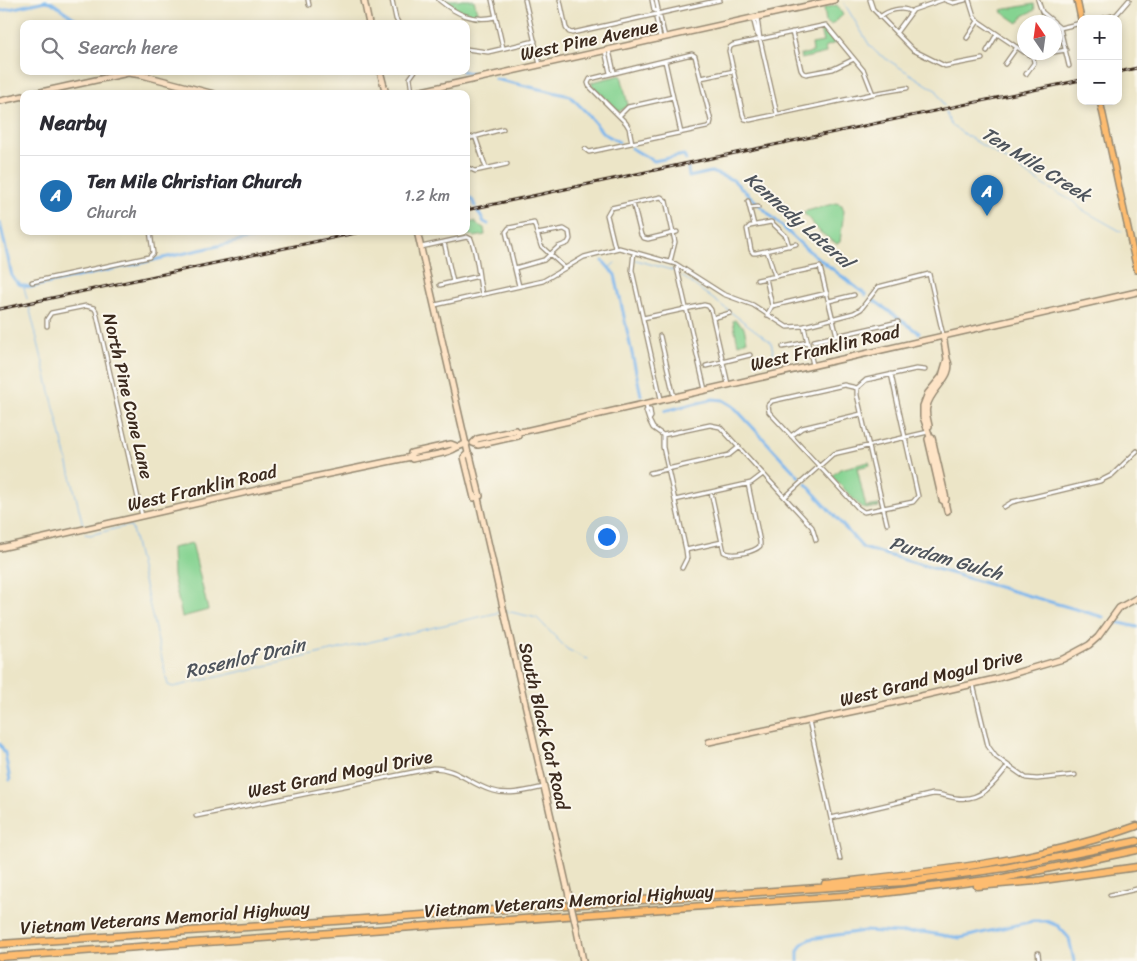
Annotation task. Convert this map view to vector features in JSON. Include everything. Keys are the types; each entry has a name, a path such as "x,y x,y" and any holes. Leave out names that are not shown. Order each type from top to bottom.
{"highway":[{"path":"724,895 910,875 986,864 1064,848 1111,836 1137,826"},
{"name":"Vietnam Veterans Memorial Highway","path":"0,944 904,882 965,875 1053,859 1137,840"},
{"name":"Vietnam Veterans Memorial Highway","path":"0,957 882,893 954,886 1010,877 1137,850"},
{"path":"954,886 984,886 1013,883 1137,867"}],"main road":[{"path":"1077,0 1080,15"},
{"path":"1101,105 1137,270"}],"street":[{"path":"308,0 309,5"},
{"path":"364,0 368,20"},
{"path":"392,0 397,20"},
{"path":"439,0 459,14 482,19 496,17"},
{"path":"492,0 503,48"},
{"path":"525,0 540,65"},
{"path":"560,0 566,28 569,32 720,0"},
{"path":"652,0 657,14"},
{"path":"656,0 658,9 656,18 662,38"},
{"name":"West Pine Avenue","path":"425,90 755,18 813,2 834,0"},
{"path":"870,0 873,9 913,50 945,66 982,59"},
{"path":"896,33 911,12 918,7 943,0 953,2 965,0"},
{"path":"970,0 974,16 978,21 1017,47 1005,64"},
{"path":"1038,0 1042,12 1045,15"},
{"path":"1116,15 1129,0"},
{"path":"880,17 886,12 904,8 911,12"},
{"path":"755,18 757,34 760,39 777,114"},
{"path":"967,38 978,21"},
{"path":"1062,28 1077,24"},
{"path":"874,94 864,71 826,25 733,45 730,48 745,118 750,120 907,88"},
{"path":"792,32 803,73 833,69 854,59"},
{"path":"987,51 998,34"},
{"path":"1062,35 1069,66"},
{"path":"470,50 484,52 535,41"},
{"path":"607,50 612,72"},
{"path":"1062,51 1066,50"},
{"path":"586,149 589,152 680,133 707,127 710,125 711,121 697,58 692,54 612,72 593,77 589,81 589,86 628,126 632,143"},
{"path":"1026,74 1034,63 1034,60"},
{"path":"665,61 680,133"},
{"path":"701,78 734,71"},
{"path":"50,90 119,75"},
{"path":"142,75 199,90"},
{"path":"381,75 385,90"},
{"path":"410,90 410,78 412,75"},
{"path":"0,101 20,97"},
{"path":"619,116 628,107 673,97"},
{"path":"470,138 503,130"},
{"path":"475,136 486,168"},
{"path":"470,169 475,171 507,164"},
{"path":"615,248 607,215 608,211 611,208 658,197 663,198 666,201 675,233 675,247 670,262"},
{"path":"748,201 754,225"},
{"path":"633,203 641,235 644,238 648,239 675,233"},
{"path":"750,208 758,207"},
{"path":"789,246 786,236 771,222 754,225 747,229 753,253 767,251 789,246 796,244"},
{"path":"519,286 506,232 510,227 534,224 541,246 565,268"},
{"path":"514,268 540,261 570,240 570,233 563,229 538,234"},
{"path":"32,282 149,257 153,253 151,235"},
{"name":"South Black Cat Road","path":"418,235 468,453 464,457 469,480 474,498 478,498 583,961"},
{"path":"421,247 470,238 480,274 482,294"},
{"path":"444,242 453,282"},
{"path":"434,306 543,281 584,257 615,248 670,262 682,267 723,294 754,305 787,328 804,326 858,312 878,287 929,274 949,366 945,378 931,395 927,406 928,439 942,500 945,502 947,511"},
{"path":"767,251 775,276"},
{"path":"634,252 632,270 661,400"},
{"path":"756,280 820,267 837,336"},
{"path":"677,268 705,390"},
{"path":"440,285 479,276"},
{"path":"766,278 772,306 767,315"},
{"name":"West Franklin Road","path":"0,548 314,476 411,456 411,453 451,444 456,446 466,444 473,442 477,438 516,430 518,432 1137,292"},
{"path":"772,306 827,293"},
{"path":"829,301 854,296"},
{"path":"643,318 704,305 708,306 728,384"},
{"name":"North Pine Cone Lane","path":"47,326 47,319 51,314 86,306 94,308 96,311 142,516"},
{"path":"712,318 730,314"},
{"path":"814,341 898,322"},
{"path":"804,326 813,365"},
{"path":"660,336 674,397"},
{"path":"783,347 808,342"},
{"path":"706,366 750,356"},
{"path":"887,524 861,414 857,388 866,380 916,369 925,370"},
{"path":"857,388 844,385 772,401 768,405 770,412 858,508 864,512 913,502 918,498 891,374"},
{"path":"646,403 649,420 654,428 663,435 710,425 719,426 812,527 816,540"},
{"path":"791,436 802,428 861,414"},
{"path":"785,497 833,454 929,432"},
{"path":"663,435 663,447 686,550 687,558 682,568"},
{"path":"650,473 729,455 739,447"},
{"path":"1004,507 1012,502 1100,482 1112,475 1137,451"},
{"path":"675,500 748,484 763,474"},
{"path":"711,492 722,542 726,553 731,555 756,549 760,546 748,484"},
{"path":"686,550 722,542"},
{"name":"West Grand Mogul Drive","path":"709,742 973,684 1063,659 1089,645 1098,637 1119,608 1137,598"},
{"path":"973,684 988,746 992,753 1026,778 1075,775"},
{"path":"810,721 840,859"},
{"path":"831,818 933,794 961,799 977,795 989,789 1008,766"},
{"name":"West Grand Mogul Drive","path":"196,816 433,768 453,771 483,787 500,792 517,793 544,787"},
{"path":"1110,895 1137,889"},
{"path":"1038,953 1040,961"}],"green space":[{"path":"444,0 474,0 478,16 458,11"},
{"path":"1034,4 1035,10 1025,15 1017,15 1017,22 1001,10"},
{"path":"837,5 843,15 831,25 826,22 824,8"},
{"path":"824,28 837,42 825,47 826,53 801,59 800,55 813,52 812,44 823,42 820,29"},
{"path":"621,75 628,105 618,111 592,85 592,82"},
{"path":"836,203 842,205 844,211 840,242 837,244 821,233 803,212"},
{"path":"476,221 476,224 484,228 485,235 474,237 470,235 470,223"},
{"path":"735,320 744,327 747,341 738,344 733,321"},
{"path":"869,462 870,465 857,468 866,507 879,505 879,507 866,509 860,506 832,476 840,469"},
{"path":"192,543 208,610 182,617 173,576 172,548"}],"waterway":[{"name":"Kennedy Lateral","path":"0,11 46,1 51,2 77,20"},
{"name":"Ten Mile Creek","path":"844,3 870,46 877,53 937,91 944,106"},
{"name":"Kennedy Lateral","path":"470,73 477,75"},
{"name":"Kennedy Lateral","path":"495,79 570,96 603,133 619,142"},
{"name":"Ten Mile Creek","path":"945,111 951,125 964,134 1043,185 1076,203 1081,209 1122,232"},
{"name":"Kennedy Lateral","path":"631,148 654,161 684,155 686,160"},
{"name":"Kennedy Lateral","path":"688,169 689,177 711,172 733,180 804,247 866,295"},
{"name":"Purdam Gulch","path":"470,198 475,206"},
{"name":"Purdam Gulch","path":"477,210 484,222 488,224"},
{"path":"0,223 12,276 20,284 31,287 268,235"},
{"path":"636,260 675,271"},
{"name":"Purdam Gulch","path":"603,261 615,275 641,395"},
{"name":"Purdam Gulch","path":"609,268 615,263"},
{"path":"682,276 771,342 776,364"},
{"name":"Rosenlof Drain","path":"24,287 27,299"},
{"name":"Kennedy Lateral","path":"872,299 919,333"},
{"name":"Rosenlof Drain","path":"29,306 83,525"},
{"name":"Purdam Gulch","path":"665,411 713,399 723,400 733,406 799,477"},
{"name":"Purdam Gulch","path":"806,484 863,548 1103,617"},
{"name":"Rosenlof Drain","path":"85,534 90,535 126,526 130,526 132,529 168,685 173,687 501,612"},
{"name":"Rosenlof Drain","path":"506,611 537,618 567,649 588,660"},
{"name":"Purdam Gulch","path":"1116,622 1137,627"},
{"path":"0,744 5,753 10,780"},
{"path":"798,961 798,951 802,944 810,939 864,931 923,932 960,938 1033,921 1046,921 1058,926 1069,938 1074,961"}],"railway":[{"path":"1122,71 1137,68"},
{"path":"470,209 1077,81"},
{"path":"0,309 346,235"}],"place":[{"name":"Ten Mile Christian Church","path":"987,216"}]}
